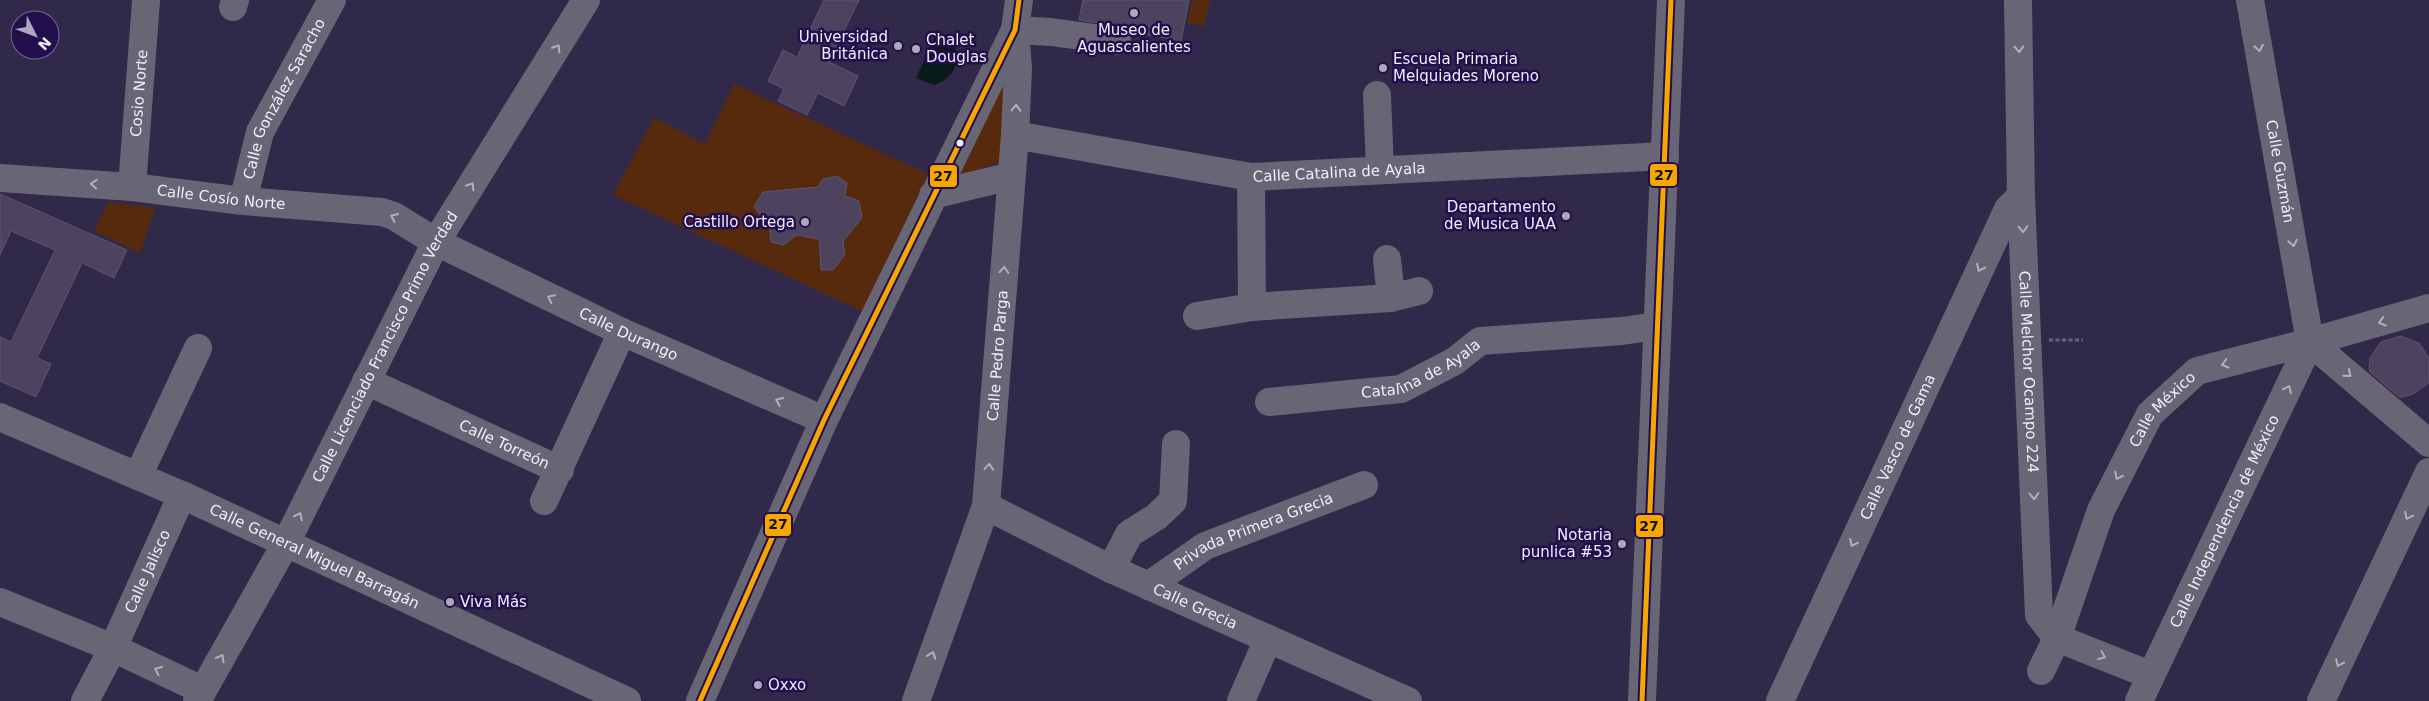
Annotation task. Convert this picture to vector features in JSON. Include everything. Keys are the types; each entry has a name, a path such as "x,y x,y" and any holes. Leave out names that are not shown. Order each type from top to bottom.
{"street":[{"name":"Calle González Saracho","path":"243,201 260,132 332,0"},
{"name":"Calle Licenciado Francisco Primo Verdad","path":"200,696 286,543 436,242 586,0"},
{"name":"Calle Pedro Parga","path":"916,701 986,506 1015,135 1018,68 1015,30 1019,0"},
{"path":"1642,701 1671,0"},
{"name":"Calle Melchor Ocampo 224","path":"2018,0 2021,196 2029,340 2039,615 2057,638"},
{"name":"Calle Guzmán","path":"2250,0 2310,342"},
{"name":"Cosio Norte","path":"132,187 146,1"},
{"path":"700,701 824,420 933,194 1015,30 1051,32 1117,41"},
{"path":"1377,95 1380,170"},
{"name":"Calle Catalina de Ayala","path":"1015,135 1251,177 1665,156"},
{"path":"933,194 1011,176"},
{"path":"1251,177 1252,307"},
{"name":"Calle Cosío Norte","path":"0,178 132,187 243,201 382,212 394,216 436,242"},
{"name":"Calle Vasco de Gama","path":"1780,701 2008,209 2021,196"},
{"name":"Calle Durango","path":"436,242 622,332 824,420"},
{"path":"1387,259 1391,298"},
{"path":"1197,316 1252,307 1391,298 1419,291"},
{"name":"Calle México","path":"2041,671 2057,638 2101,510 2150,414 2197,371 2310,342 2429,308"},
{"name":"Catalina de Ayala","path":"1269,402 1401,389 1455,361 1480,341 1622,331 1657,326"},
{"name":"Calle Torreón","path":"366,381 560,470 622,332"},
{"path":"2310,342 2429,443"},
{"name":"Calle Independencia de México","path":"2139,701 2310,342"},
{"path":"138,476 198,348"},
{"name":"Calle General Miguel Barragán","path":"0,417 182,495 627,701"},
{"path":"1111,569 1129,534 1156,517 1173,501 1176,444"},
{"path":"544,501 560,470"},
{"path":"2321,701 2429,472"},
{"name":"Privada Primera Grecia","path":"1148,586 1205,546 1364,485"},
{"name":"Calle Jalisco","path":"85,701 113,648 182,495"},
{"name":"Calle Grecia","path":"986,506 1111,569 1268,639 1359,691 1408,701"},
{"path":"0,602 113,648 200,696"},
{"path":"2057,638 2150,675"},
{"path":"1241,701 1268,639"}],"path":[{"path":"2029,340 2083,340"}],"shaded area":[{"path":"1192,0 1210,0 1204,27 1187,23"},
{"path":"937,32 947,37 953,44 957,52 957,60 951,75 934,85 916,78"},
{"path":"1013,66 1003,160 958,177"},
{"path":"734,84 928,174 862,311 613,195 654,118 705,144"},
{"path":"108,202 155,208 140,253 94,231"}],"building":[{"path":"824,0 859,0 829,62 858,76 844,106 818,93 807,115 778,101 784,89 768,81 783,50 797,57"},
{"name":"Museo de Aguascalientes","path":"1083,0 1189,0 1181,41 1128,31 1119,26 1079,20"},
{"path":"837,176 847,183 845,196 859,201 862,218 843,241 845,254 833,270 821,270 819,239 797,235 783,245 771,242 769,219 761,216 754,207 763,192 818,187 823,179"},
{"path":"0,194 127,250 114,278 82,263 37,358 51,364 36,397 0,381 0,337 11,342 55,250 11,231 0,255"},
{"path":"2401,336 2419,343 2429,358 2429,383 2413,394 2399,397 2370,372 2369,368 2370,358 2381,342"}],"transit line":[{"name":"27","path":"700,701 824,420 1015,30 1019,0"},
{"name":"27","path":"1642,701 1671,0"}],"place":[{"name":"Museo de Aguascalientes","path":"1134,13"},
{"name":"Universidad Británica","path":"898,46"},
{"name":"Chalet Douglas","path":"916,49"},
{"name":"Escuela Primaria Melquiades Moreno","path":"1383,68"},
{"name":"Departamento de Musica UAA","path":"1566,216"},
{"name":"Castillo Ortega","path":"805,222"},
{"name":"Notaria punlica #53","path":"1622,544"},
{"name":"Viva Más","path":"450,602"},
{"name":"Oxxo","path":"758,685"}]}
